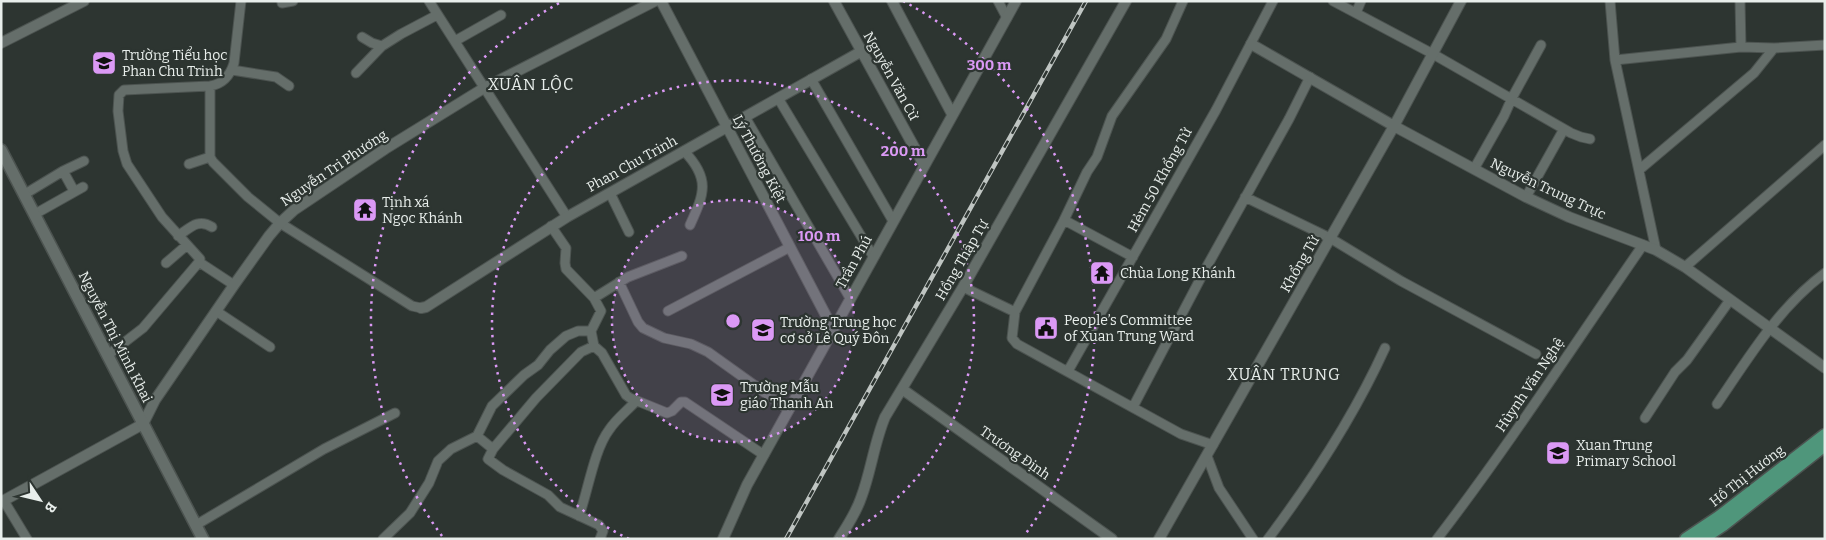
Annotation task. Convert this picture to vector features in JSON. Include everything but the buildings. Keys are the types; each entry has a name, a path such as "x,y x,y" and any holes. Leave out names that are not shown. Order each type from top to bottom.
{"main road":[{"name":"Nguyễn Thị Minh Khai","path":"1,150 203,539"},
{"name":"Hồ Thị Hương","path":"1686,539 1719,517 1825,435"},
{"name":"Hồ Thị Hương","path":"1702,539 1723,525 1825,445"}],"street":[{"path":"1,42 84,1"},
{"path":"234,285 199,262 200,259 162,217 127,164 123,151 118,111 119,95 124,90 210,86 225,80 232,70 241,1"},
{"path":"282,3 293,1"},
{"path":"429,1 567,216"},
{"name":"Nguyễn Tri Phương","path":"143,424 155,400 234,285 280,223 309,200 385,149 484,88 655,1"},
{"name":"Lý Thường Kiệt","path":"662,1 833,329"},
{"name":"Nguyễn Văn Cừ","path":"834,1 924,165"},
{"path":"892,1 952,114"},
{"path":"998,1 1007,18"},
{"name":"Trần Phú","path":"723,539 740,499 1016,1"},
{"name":"Hồng Thập Tự","path":"839,539 857,509 881,425 963,287 1126,1"},
{"path":"1183,1 1166,39 1112,116 1097,157 1087,172 1015,312 1012,338 1014,341 1181,434 1213,445"},
{"name":"Hẻm 50 Khổng Tử","path":"1068,371 1133,257 1273,1"},
{"path":"1333,1 1433,54 1564,129 1590,139"},
{"path":"1356,13 1361,1"},
{"name":"Khổng Tử","path":"1159,539 1394,126 1462,1"},
{"path":"1610,1 1615,60 1656,250"},
{"path":"1740,1 1741,47"},
{"path":"356,73 382,46 437,15"},
{"path":"454,42 501,15"},
{"path":"362,37 382,46"},
{"name":"Nguyễn Trung Trực","path":"1251,44 1394,126 1526,197 1569,217 1656,250 1685,267 1825,368"},
{"path":"1615,60 1741,47 1774,48 1825,45"},
{"path":"1474,169 1540,46"},
{"path":"1639,170 1754,73 1774,48"},
{"name":"Phan Chu Trinh","path":"421,308 426,307 567,216 862,51"},
{"path":"232,70 276,77 289,86"},
{"path":"1133,407 1197,284 1289,119 1310,77"},
{"path":"812,79 893,221"},
{"path":"210,86 210,157 248,197 280,223 412,306 421,308"},
{"path":"778,98 873,256"},
{"path":"744,117 850,298"},
{"path":"1526,197 1564,129"},
{"path":"1685,267 1825,145"},
{"path":"684,151 696,163 703,183 701,200 690,225"},
{"path":"189,164 210,157"},
{"path":"25,194 63,171 84,161"},
{"path":"63,171 74,191"},
{"path":"35,214 83,187"},
{"path":"610,193 629,232"},
{"path":"1245,198 1330,238 1409,286 1536,354"},
{"path":"1064,220 1133,257"},
{"path":"178,236 198,223 204,223 212,227"},
{"path":"551,226 566,248 566,269 594,298 601,311 592,331 594,346 602,353 626,395 667,413 672,411 681,402 686,402 764,456"},
{"path":"166,263 186,245"},
{"name":"Hùynh Văn Nghệ","path":"1437,539 1534,404 1574,342 1643,245"},
{"path":"668,311 790,247"},
{"path":"594,298 619,282 682,256"},
{"path":"108,356 143,328 199,262"},
{"path":"1717,404 1769,328 1804,290 1825,273"},
{"path":"619,282 638,322 644,328 664,338 691,344 708,352 789,410"},
{"path":"963,287 1015,312"},
{"path":"1645,418 1675,372 1688,360 1730,300"},
{"path":"216,311 270,347"},
{"path":"383,539 410,513 429,483 438,461 451,449 477,436 492,406 538,365 550,350 572,333 592,331"},
{"path":"594,346 581,352 536,398 489,456 490,461 548,495 560,507 602,527 603,531 600,539"},
{"path":"1268,539 1303,492 1339,434 1366,388 1385,348"},
{"name":"Trương Định","path":"902,389 1112,539"},
{"path":"579,516 605,436 636,401"},
{"path":"196,525 324,450 395,414"},
{"path":"26,539 3,502 143,424"},
{"path":"477,436 493,450"},
{"path":"1207,456 1219,488 1253,539"}],"railway":[{"path":"786,539 1086,1"}],"place":[{"name":"Trường Tiểu học Phan Chu Trinh","path":"104,63"},
{"name":"Tịnh xá Ngọc Khánh","path":"365,210"},
{"name":"Chùa Long Khánh","path":"1102,273"},
{"name":"People’s Committee of Xuan Trung Ward","path":"1046,328"},
{"name":"Trường Trung học cơ sở Lê Quý Đôn","path":"763,330"},
{"name":"Trường Mẫu giáo Thanh An","path":"722,395"},
{"name":"Xuan Trung Primary School","path":"1558,453"}],"district":[{"name":"XUÂN LỘC","path":"531,84"},
{"name":"XUÂN TRUNG","path":"1284,374"}]}
